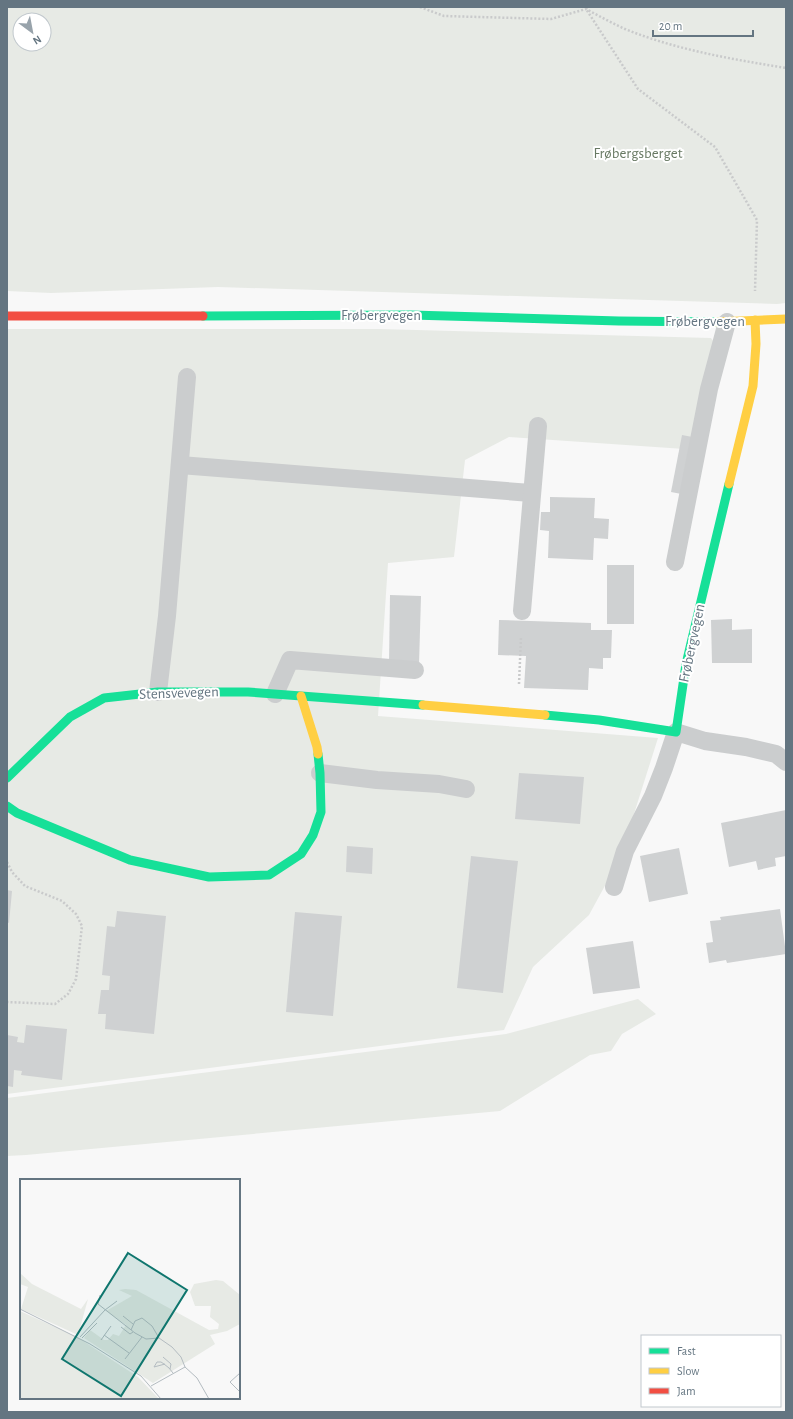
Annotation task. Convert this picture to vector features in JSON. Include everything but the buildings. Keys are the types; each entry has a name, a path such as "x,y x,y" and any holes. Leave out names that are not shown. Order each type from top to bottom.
{"street":[{"name":"Frøbergvegen","path":"7,316 411,315 619,321 727,322 786,319"},
{"name":"Frøbergvegen","path":"676,732 686,664 753,386 756,344 755,320"},
{"name":"Stensvevegen","path":"7,778 70,717 104,698 158,692 248,692 301,696 599,720 676,732"},
{"path":"7,806 17,813 130,860 209,877 269,875 301,854 313,835 321,812 320,773 317,747 301,696"}],"lane":[{"path":"675,562 709,389 727,322"},
{"path":"158,692 167,616 188,377"},
{"path":"522,611 531,493 538,426"},
{"path":"180,465 531,493"},
{"path":"274,694 290,660 415,670"},
{"path":"676,732 705,741 746,747 776,754 786,762"},
{"name":"Frøbergvegen","path":"614,888 619,866 653,796 676,732"},
{"path":"320,773 377,780 439,784 466,789"}],"path":[{"path":"420,7 444,16 551,19 587,8 624,28 660,41 701,53 786,68"},
{"path":"587,8 638,89 715,147 757,220 755,320"},
{"path":"518,713 522,611"},
{"path":"7,862 12,872 25,886 62,902 76,914 82,926 76,979 68,994 55,1004 7,1002"}],"green space":[{"name":"Frøbergsberget","path":"7,7 786,7 786,303 777,304 218,287 51,293 7,291"},
{"path":"7,329 379,329 711,338 716,345 699,450 509,437 465,460 454,557 388,563 378,716 658,738 620,858 589,915 533,967 504,1030 7,1094"},
{"path":"638,999 656,1014 622,1034 611,1051 590,1055 500,1111 7,1156 7,1098 506,1034"}],"traffic: fast":[{"path":"203,316 411,315 619,321 716,322"},
{"path":"545,715 599,720 676,732 686,664 729,484"},
{"path":"7,778 70,717 104,698 158,692 248,692 423,705"},
{"path":"7,806 17,813 130,860 209,877 269,875 301,854 313,835 321,812 318,754"}],"traffic: slow":[{"path":"716,322 786,319"},
{"path":"729,484 753,386 756,344 755,320"},
{"path":"301,696 318,754"},
{"path":"423,705 545,715"}],"traffic: jam":[{"path":"7,316 203,316"}]}
